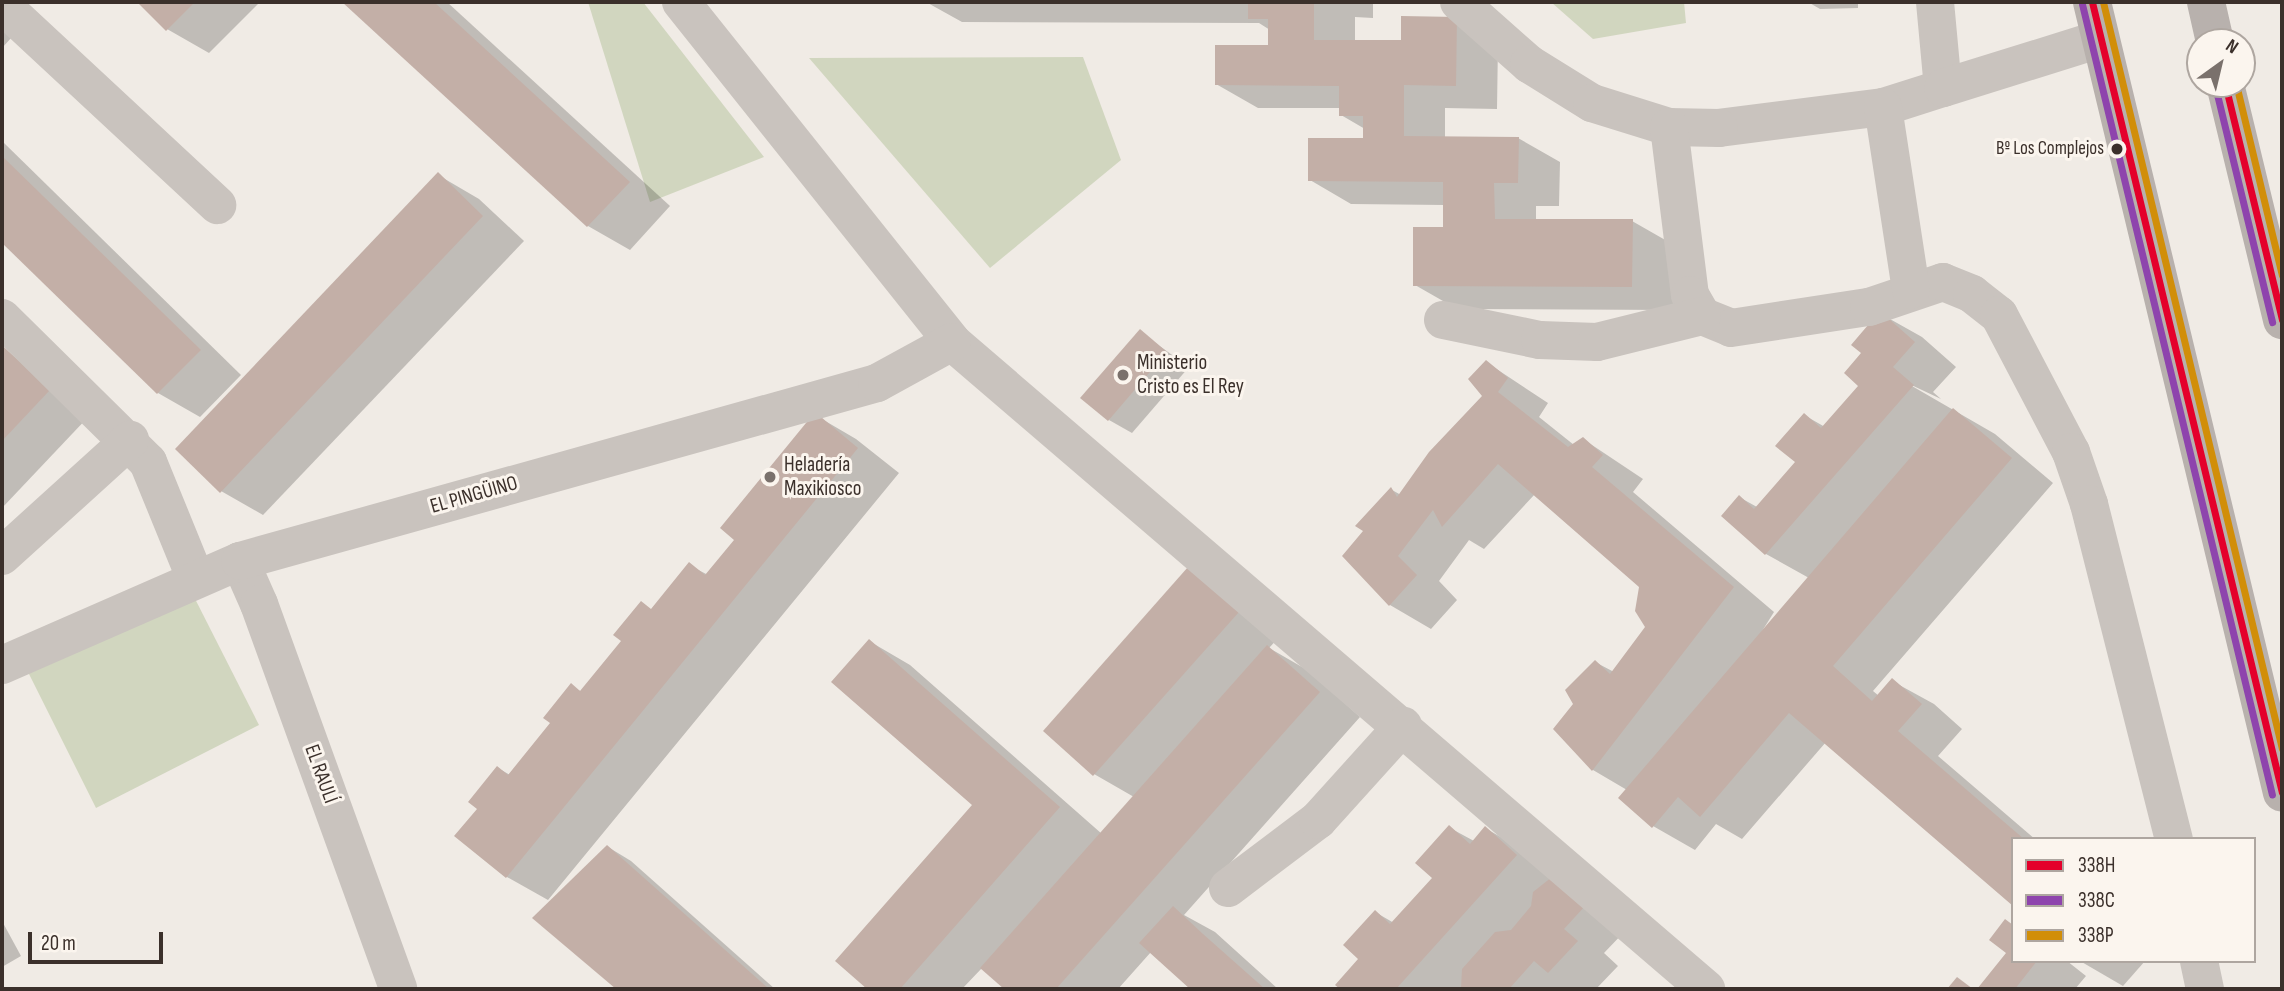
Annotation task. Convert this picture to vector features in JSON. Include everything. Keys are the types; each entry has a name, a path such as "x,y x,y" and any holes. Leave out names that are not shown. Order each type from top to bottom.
{"main road":[{"path":"2092,2 2282,793"},
{"path":"2206,2 2212,28"},
{"path":"2228,98 2282,320"}],"street":[{"path":"1459,2 1529,64 1581,96 1669,127 1719,128 1883,107 2100,39"},
{"path":"1935,2 1943,89"},
{"path":"2,5 217,205"},
{"path":"695,11 952,342 1403,726 1706,989"},
{"path":"1883,107 1911,290"},
{"path":"1669,127 1690,295 1702,316"},
{"path":"1443,320 1540,340 1597,342 1702,316 1731,328 1869,307 1911,290 1943,282 1972,294 1999,315 2071,452 2089,504 2173,837"},
{"path":"2,318 131,440 148,462 195,578"},
{"name":"EL PINGÜINO","path":"2,665 195,578 240,561 877,383 952,342"},
{"path":"2,556 131,440"},
{"name":"EL RAULÍ","path":"240,561 260,604 398,989"},
{"path":"1228,888 1318,820 1403,726"},
{"path":"2199,963 2205,989"}],"green space":[{"path":"588,2 643,2 764,157 650,202"},
{"path":"1551,2 1684,2 1686,23 1593,39"},
{"path":"1083,57 1121,160 990,268 809,58"},
{"path":"188,585 259,725 96,808 24,664"}],"building":[{"path":"137,2 195,2 166,31"},
{"path":"342,2 434,2 630,182 587,227"},
{"path":"1248,2 1314,2 1314,40 1401,40 1401,16 1457,17 1456,86 1404,85 1404,136 1519,137 1518,183 1494,183 1495,219 1633,219 1632,287 1413,286 1413,227 1443,227 1443,182 1308,181 1308,138 1363,138 1363,116 1339,116 1339,86 1215,85 1215,45 1268,45 1268,19 1248,19"},
{"path":"2,156 201,350 157,394 2,243"},
{"path":"438,172 483,216 220,493 175,449"},
{"path":"1880,311 1915,342 1893,367 1914,385 1765,555 1721,516 1739,495 1754,509 1795,462 1775,446 1804,413 1821,428 1858,386 1844,373 1861,353 1851,345"},
{"name":"Ministerio Cristo es El Rey","path":"1140,329 1167,352 1108,421 1080,398"},
{"path":"4,347 50,390 2,441 2,349"},
{"path":"1486,360 1508,378 1498,392 1568,447 1583,437 1603,455 1592,467 1734,587 1592,771 1553,729 1573,704 1565,690 1595,660 1610,674 1645,627 1635,611 1639,587 1498,464 1442,527 1433,510 1398,556 1417,575 1389,606 1342,556 1363,531 1355,526 1391,487 1397,497 1429,452 1482,396 1468,379"},
{"path":"1953,408 2012,458 1833,666 1872,701 1892,678 1922,704 1898,731 2022,837 2011,837 2011,904 1789,713 1700,817 1678,797 1652,828 1618,798"},
{"path":"815,412 858,448 506,878 454,836 477,809 468,802 497,766 508,775 550,723 543,718 571,683 580,691 621,641 613,635 641,601 651,609 689,562 705,575 734,540 720,528"},
{"path":"1188,567 1239,612 1093,776 1043,731"},
{"path":"869,639 1060,807 900,989 867,989 835,961 972,805 831,682"},
{"path":"1267,645 1320,692 1056,989 1004,989 980,968"},
{"path":"1449,825 1470,844 1485,826 1517,855 1396,989 1340,989 1335,985 1358,959 1343,945 1375,910 1390,924 1432,878 1415,863"},
{"path":"607,845 769,989 616,989 532,918"},
{"path":"1552,877 1586,905 1564,929 1578,941 1548,973 1534,961 1509,989 1461,989 1462,969 1495,932 1511,930 1531,906 1533,892"},
{"path":"1173,906 1265,989 1190,989 1139,943"},
{"path":"2005,919 2011,924 2011,963 2035,963 2015,989 1977,989 2006,953 1989,940"},
{"path":"1957,977 1973,989 1947,989"}],"transit line":[{"name":"338H","path":"2092,2 2282,793"},
{"name":"338P","path":"2103,2 2282,749"},
{"name":"338C","path":"2082,4 2272,795"},
{"name":"338C","path":"2218,98 2272,322"},
{"name":"338H","path":"2228,98 2282,320"},
{"name":"338P","path":"2239,98 2282,276"}],"place":[{"name":"Bº Los Complejos","path":"2117,149"},
{"name":"Ministerio Cristo es El Rey","path":"1123,375"},
{"name":"Heladería Maxikiosco","path":"770,477"}]}
